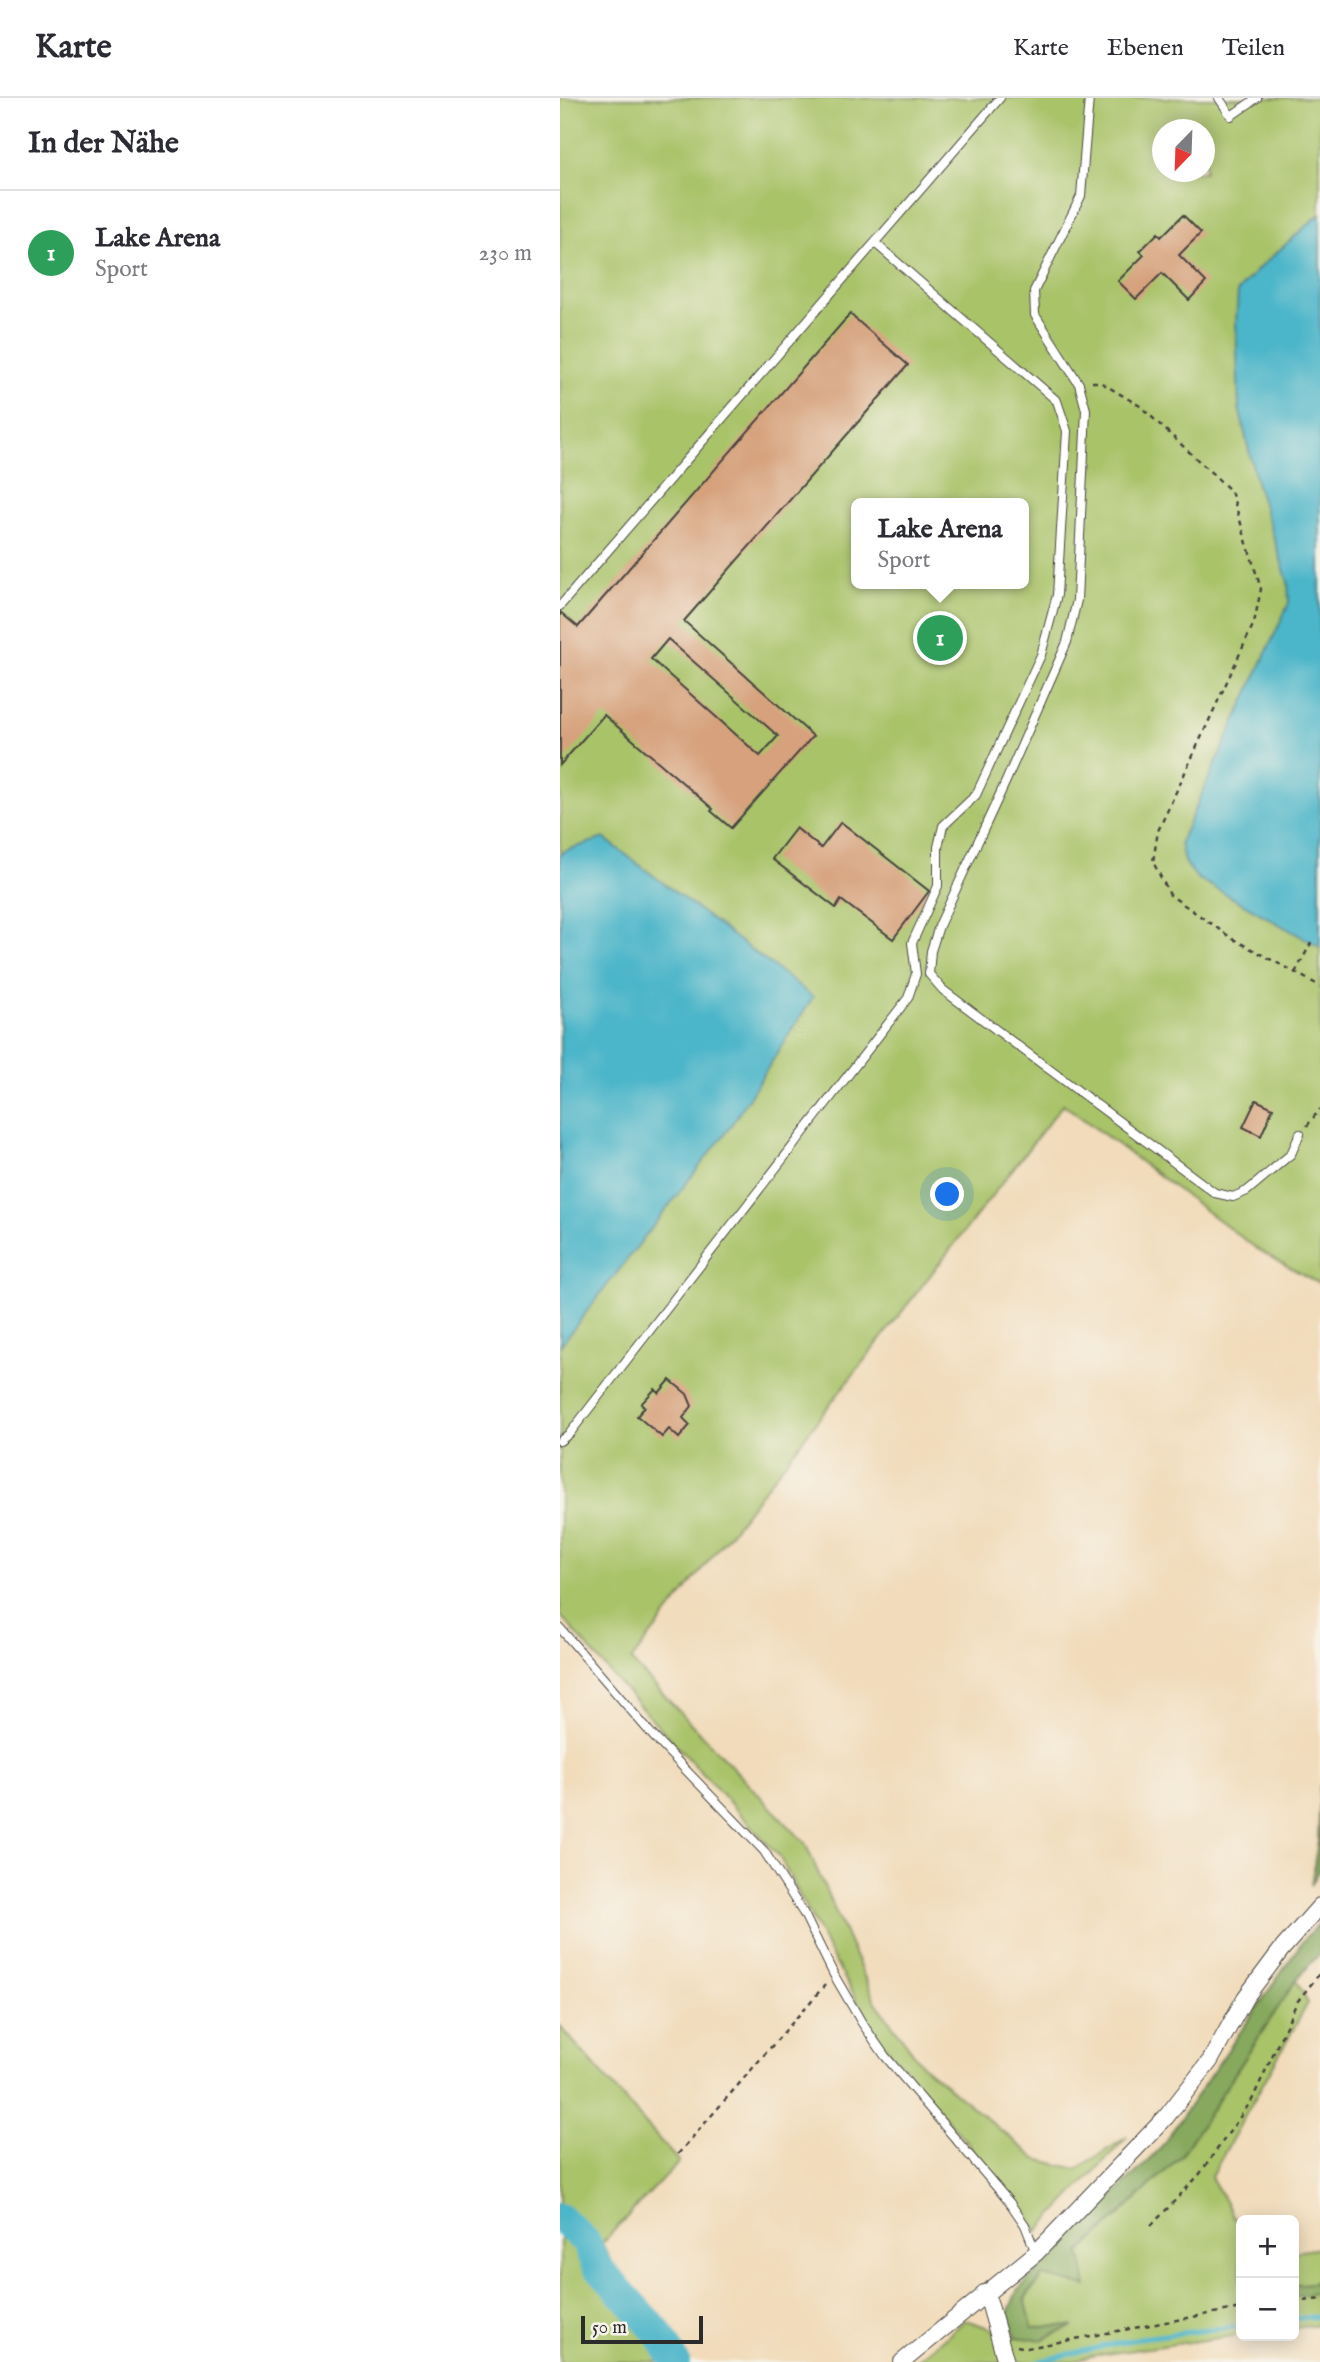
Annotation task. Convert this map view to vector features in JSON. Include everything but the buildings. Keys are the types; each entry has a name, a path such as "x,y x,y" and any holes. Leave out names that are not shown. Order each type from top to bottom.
{"street":[{"path":"902,2362 1036,2253 1166,2117 1210,2061 1252,1989 1280,1951 1320,1906"},
{"path":"984,2293 1006,2361"}],"lane":[{"path":"560,606 1000,98"},
{"path":"1089,98 1082,195 1034,291 1035,315 1079,384 1086,410 1077,600 1067,642 939,926 931,951 929,974 943,990 1215,1193 1233,1197 1247,1191 1291,1154 1300,1133"},
{"path":"1219,98 1231,116 1257,98"},
{"path":"560,1441 570,1433 908,998 916,974 912,943 938,886 938,847 943,826 976,794 1041,655 1057,595 1067,431 1057,401 875,243"},
{"path":"560,1628 654,1737 764,1851 804,1914 834,1975 862,2023 886,2056 1010,2203 1025,2225 1036,2253"}],"path":[{"path":"1079,384 1100,382 1140,406 1231,491 1261,589 1254,623 1158,831 1153,862 1170,895 1233,939 1320,986"},
{"path":"1295,973 1311,943"},
{"path":"1300,1133 1320,1110"},
{"path":"1151,2226 1199,2175 1252,2100 1297,2003 1320,1973"},
{"path":"678,2154 834,1975"},
{"path":"1299,2301 1320,2299"},
{"path":"1000,2344 1027,2348 1236,2309"}],"green space":[{"path":"560,98 1320,98 1320,1284 1257,1249 1063,1104 631,1661 805,1843 875,2001 923,2066 1036,2159 1077,2169 1127,2137 1037,2232 1006,2189 881,2041 831,1955 779,1856 616,1680 560,1615"},
{"path":"1320,1785 1320,1869 1311,1885 1318,1840"},
{"path":"1320,1923 1320,1953 1296,1980 1181,2156 1080,2252 1087,2286 1042,2276 1025,2298 1032,2327 1074,2326 1041,2340 1015,2337 1008,2313 1017,2291 1159,2150 1305,1938"},
{"path":"1296,1980 1308,2003 1211,2177 1236,2220 1236,2336 1091,2356 1072,2362 915,2362 966,2320 1015,2337 1072,2326 1032,2327 1025,2299 1042,2276 1080,2253 1181,2156"},
{"path":"560,2026 679,2162 602,2243 613,2266 687,2362 560,2362"},
{"path":"1320,2248 1320,2282 1299,2284 1299,2251"},
{"path":"1320,2282 1320,2293 1299,2295 1299,2284"},
{"path":"1320,2293 1320,2325 1299,2327 1299,2295"}],"water":[{"path":"1320,214 1320,947 1197,878 1184,862 1180,842 1289,603 1288,582 1257,485 1239,408 1236,322 1238,291 1259,268"},
{"path":"604,838 813,997 730,1127 560,1346 560,855 564,851"}],"waterway":[{"path":"560,2218 586,2242 596,2265 660,2335 675,2362"},
{"path":"1299,2318 1320,2316"},
{"path":"1036,2362 1140,2338 1236,2327"}],"place":[{"name":"Lake Arena","path":"940,638"}]}
